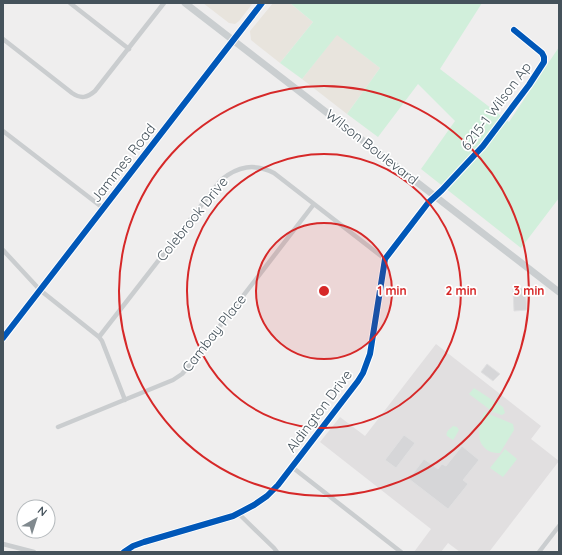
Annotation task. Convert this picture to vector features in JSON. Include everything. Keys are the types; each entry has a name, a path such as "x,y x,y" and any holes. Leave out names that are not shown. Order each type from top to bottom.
{"main road":[{"name":"Wilson Boulevard","path":"184,3 559,292"},
{"name":"Jammes Road","path":"3,338 262,3"}],"street":[{"path":"70,3 129,48"},
{"path":"3,39 72,93 84,97 96,91 164,3"},
{"name":"6215-1 Wilson Ap","path":"436,196 482,146 529,85 544,62 542,53 514,30"},
{"path":"3,131 103,208"},
{"name":"Colebrook Drive","path":"99,337 221,180 236,170 256,167 266,169 274,173 385,260"},
{"name":"Aldington Drive","path":"124,552 133,546 144,542 223,520 239,514 267,496 278,484 363,373 370,354 385,260 428,203 436,196"},
{"name":"Cambay Place","path":"58,427 173,380 182,374 314,204"},
{"path":"3,250 40,290 99,337 102,341 125,400"},
{"path":"292,467 401,552"},
{"path":"239,514 277,552"},
{"path":"539,552 559,526"},
{"path":"3,544 34,552"}],"shaded area":[{"path":"203,3 253,3 235,24 229,23"},
{"path":"273,3 290,3 313,22 280,63 251,40 250,31"},
{"path":"337,34 380,68 347,114 302,79"},
{"path":"436,344 541,426 531,439 559,461 489,552 460,552 448,543 441,552 414,552 431,529 320,442 340,417 365,436"}],"green space":[{"path":"290,3 482,3 440,69 509,122 559,47 559,198 521,248 421,169 455,121 418,84 378,137 347,114 380,68 337,35 302,79 280,63 313,22"},
{"path":"474,388 503,407 505,413 502,415 493,412 469,394"},
{"path":"484,412 513,424 514,430 500,453 488,451 483,446 479,438 479,429"},
{"path":"453,426 457,427 459,430 453,440 447,436 447,433"},
{"path":"505,449 517,459 503,477 490,468"}],"building":[{"path":"525,288 527,310 514,311 513,289"},
{"path":"487,364 500,374 493,381 481,372"},
{"path":"404,435 415,443 396,468 385,460"},
{"path":"462,446 479,460 463,480 468,484 448,509 409,479 424,459 438,469 442,464 446,466"}],"cycle path":[{"path":"3,338 262,3"},
{"path":"124,552 133,546 144,542 233,516 267,496 278,485 358,381 363,373 370,354 385,259 428,203 483,146 529,85 544,62 542,53 514,30"}]}
